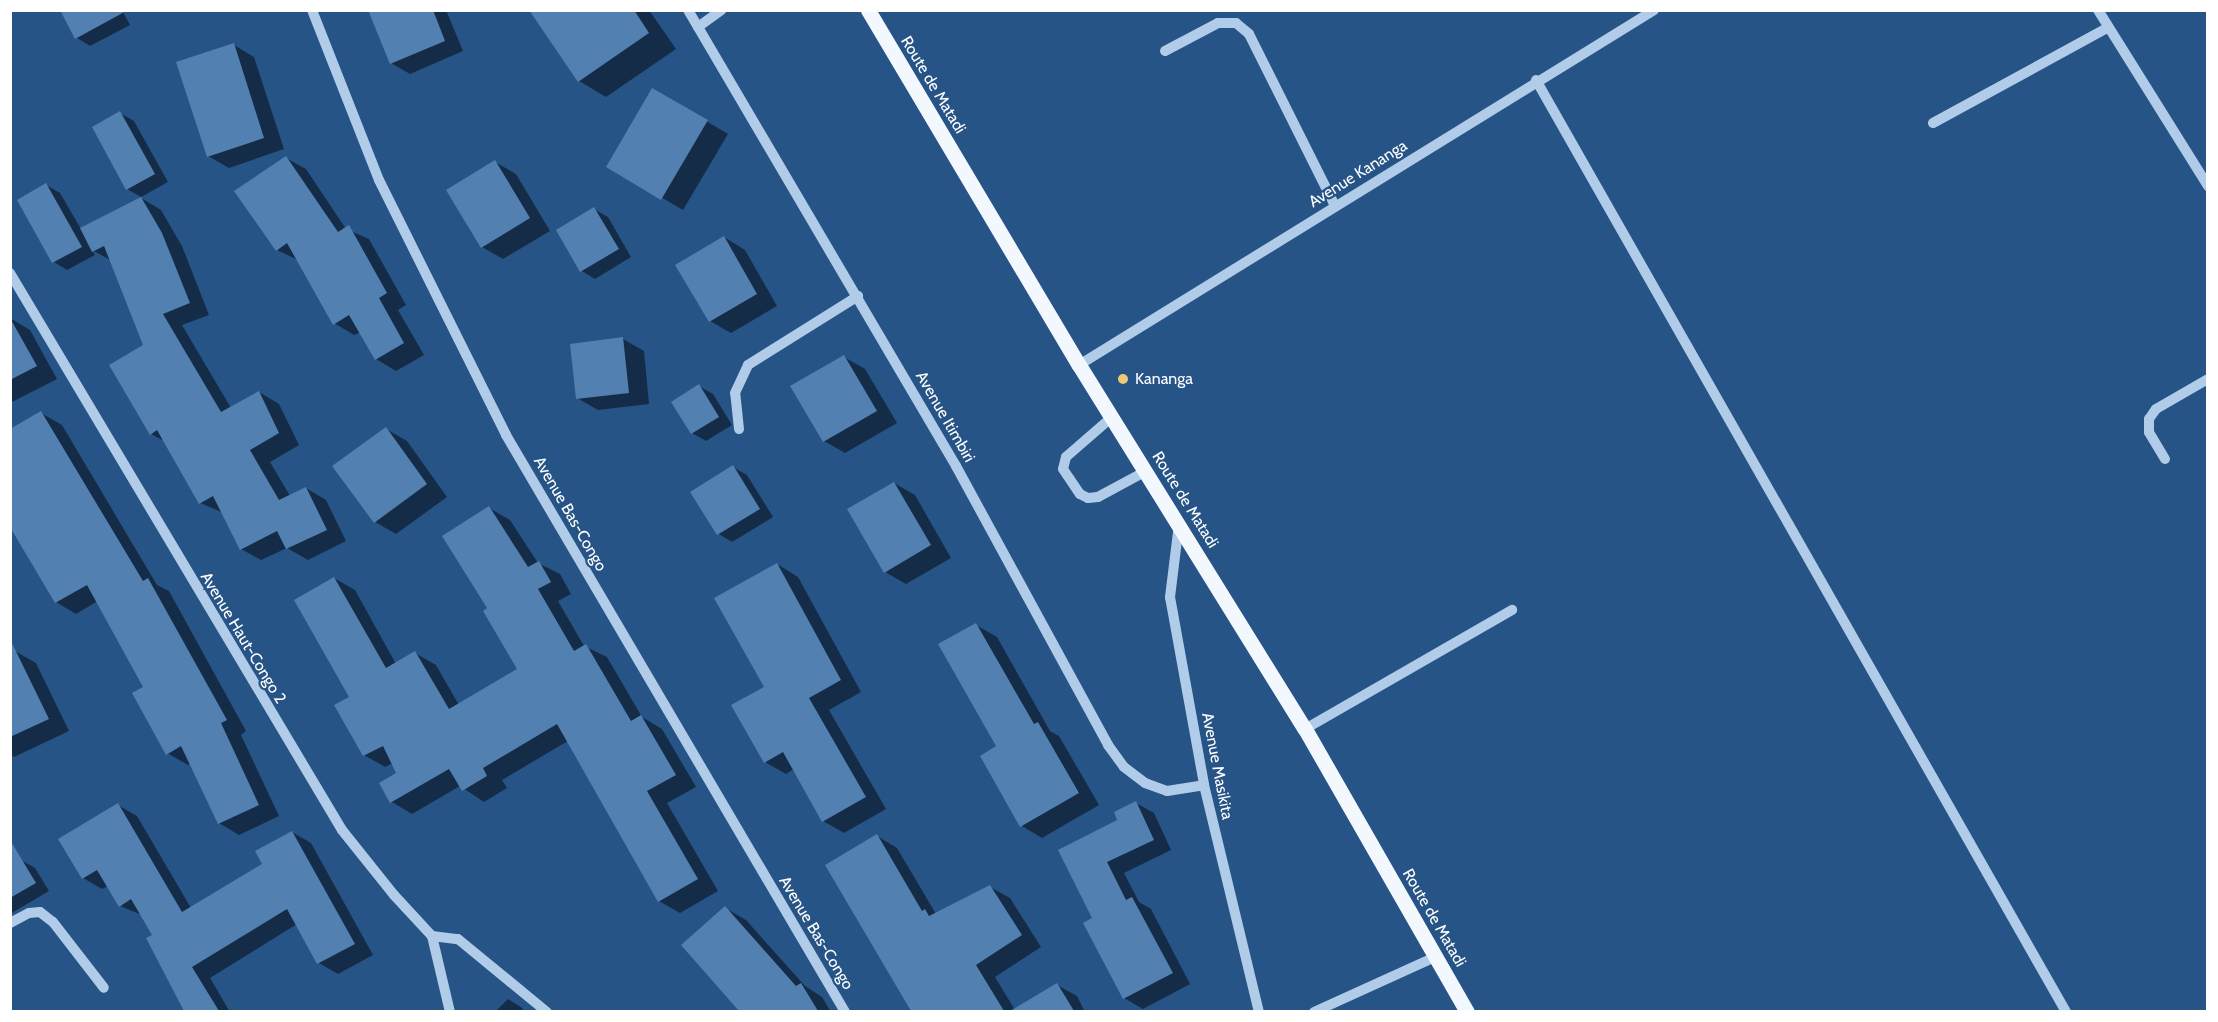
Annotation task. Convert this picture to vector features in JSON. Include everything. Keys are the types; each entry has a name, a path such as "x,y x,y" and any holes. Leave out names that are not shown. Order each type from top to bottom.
{"main road":[{"name":"Route de Matadi","path":"868,10 1079,366 1179,523 1305,729 1467,1011"}],"street":[{"name":"Avenue Bas-Congo","path":"312,10 379,180 506,435 845,1011"},
{"name":"Avenue Itimbiri","path":"688,10 956,466 1108,745 1124,767 1145,783 1167,791 1204,785"},
{"path":"698,27 721,10"},
{"name":"Avenue Kananga","path":"1079,366 1536,80 1654,10"},
{"path":"2098,10 2107,28 2208,186"},
{"path":"1165,51 1218,23 1236,23 1249,34 1335,206"},
{"path":"1933,123 2107,28"},
{"path":"1536,80 2066,1011"},
{"name":"Avenue Haut-Congo 2","path":"10,273 336,821 393,895 432,936"},
{"path":"739,429 735,393 748,365 858,296"},
{"path":"2165,459 2149,432 2149,419 2156,409 2208,379"},
{"path":"1112,417 1066,457 1063,469 1080,494 1088,498 1098,497 1146,471"},
{"name":"Avenue Masikita","path":"1179,523 1170,597 1204,785 1259,1011"},
{"path":"1305,729 1512,610"},
{"path":"10,922 29,913 40,912 52,922 104,988"},
{"path":"450,1011 432,936 458,939 547,1011"},
{"path":"1314,1011 1435,957"}],"building":[{"path":"60,10 128,10 75,39"},
{"path":"368,10 433,10 445,41 390,64"},
{"path":"529,10 634,10 649,33 578,82"},
{"path":"234,43 264,138 207,157 176,62"},
{"path":"652,88 708,120 661,200 606,167"},
{"path":"120,111 155,174 126,190 92,127"},
{"path":"286,156 338,232 349,225 387,293 379,298 404,343 375,360 349,315 333,325 287,243 276,251 234,191"},
{"path":"495,160 530,218 481,248 446,190"},
{"path":"46,183 82,247 52,263 17,200"},
{"path":"141,197 162,233 190,303 163,314 221,412 259,391 279,433 250,450 279,500 306,487 327,530 286,549 277,531 240,550 213,496 199,504 157,430 150,435 109,365 143,345 104,246 92,252 80,228"},
{"path":"594,207 619,249 580,272 556,230"},
{"path":"724,236 757,294 709,322 675,265"},
{"path":"10,318 37,366 10,380"},
{"path":"623,337 629,393 576,399 570,344"},
{"path":"844,355 877,411 823,442 790,386"},
{"path":"699,384 719,417 691,434 671,402"},
{"path":"41,411 143,581 148,578 227,720 221,723 259,805 218,824 181,746 166,755 132,693 143,687 87,585 55,603 10,527 10,429"},
{"path":"386,427 427,484 374,523 332,466"},
{"path":"733,465 760,509 717,535 690,492"},
{"path":"894,482 931,545 884,573 847,509"},
{"path":"489,506 528,567 539,561 551,582 538,589 574,651 586,644 631,721 641,715 676,775 647,791 698,879 658,902 557,724 483,768 487,776 462,791 449,769 390,803 379,783 396,773 383,746 363,756 334,705 349,697 294,600 334,577 386,668 415,651 449,709 517,669 483,611 487,608 442,536"},
{"path":"777,563 841,680 809,698 866,797 822,822 783,752 764,763 731,705 764,687 714,598"},
{"path":"976,623 1034,724 1038,722 1079,793 1020,827 980,756 996,746 938,644"},
{"path":"10,639 49,719 10,737"},
{"path":"1136,801 1154,840 1107,862 1126,900 1132,897 1173,973 1123,999 1083,923 1092,918 1058,850 1117,820 1114,812"},
{"path":"118,803 182,912 262,864 255,851 292,831 355,944 317,964 287,909 192,967 219,1011 184,1011 146,938 152,935 131,899 119,907 97,870 82,879 58,839"},
{"path":"877,834 922,911 925,909 929,916 990,885 1022,935 976,965 1004,1011 911,1011 825,865"},
{"path":"10,840 36,883 10,898"},
{"path":"725,906 796,986 801,983 818,1011 739,1011 681,945"},
{"path":"1057,983 1074,1011 1010,1011"}],"place":[{"name":"Kananga","path":"1123,379"}]}
